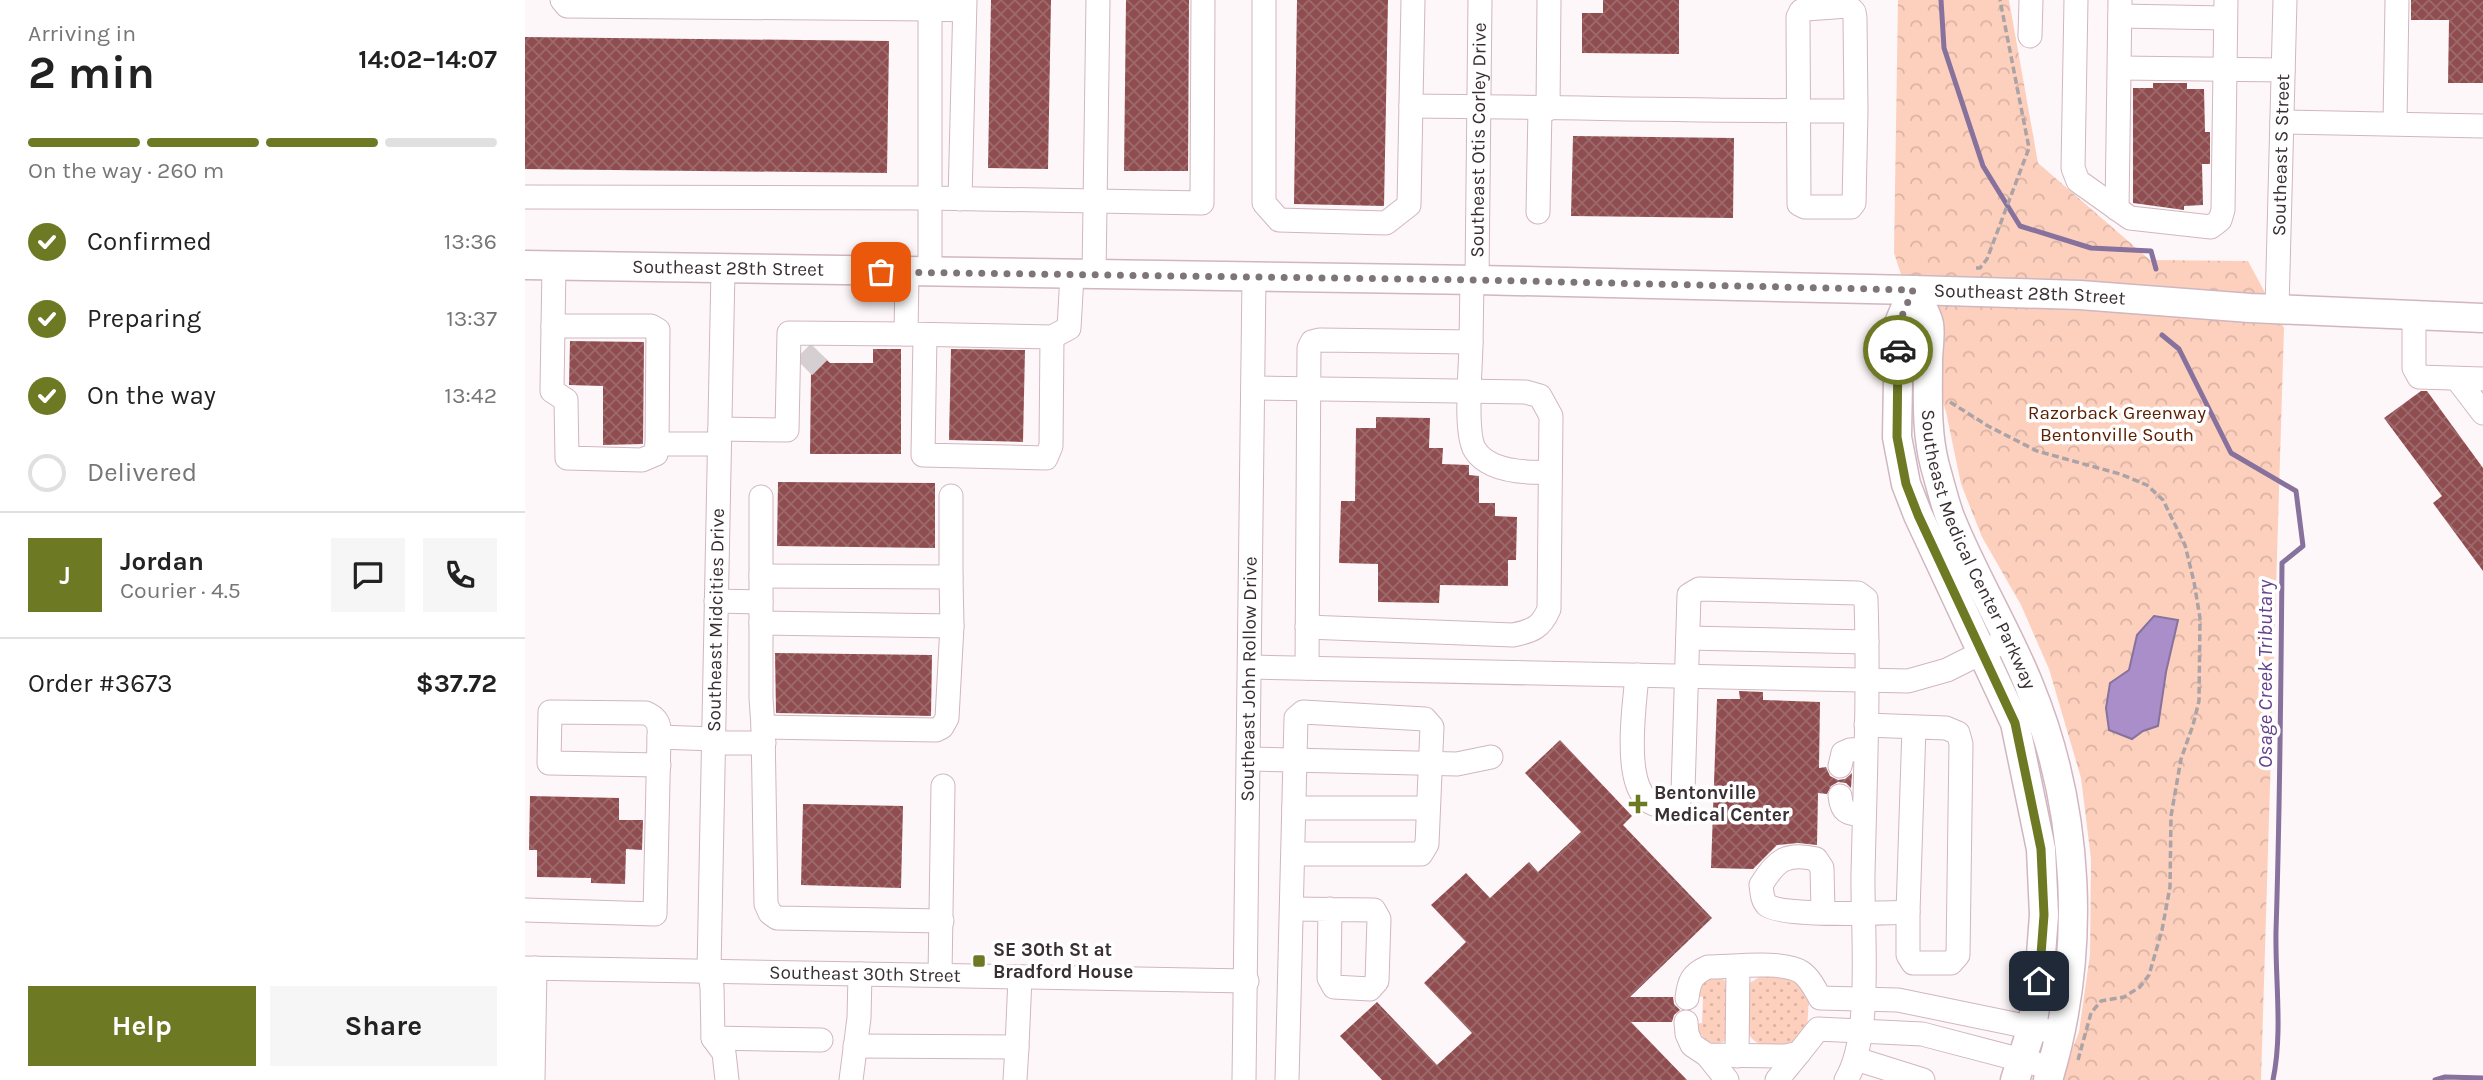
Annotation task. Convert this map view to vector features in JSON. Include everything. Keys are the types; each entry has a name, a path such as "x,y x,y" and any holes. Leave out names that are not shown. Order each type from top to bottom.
{"main road":[{"name":"Southeast 28th Street","path":"525,265 1913,290 2080,295 2277,309 2483,318"},
{"name":"Southeast Medical Center Parkway","path":"1913,290 1929,323 1928,428 1934,463 1950,517 2008,639 2045,729 2063,801 2073,886 2073,940 2060,1033 2059,1071"},
{"name":"Southeast Medical Center Parkway","path":"1913,290 1899,323 1897,437 1904,472 1918,515 2015,723 2041,849 2044,915 2039,981 2032,1028 2019,1070"}],"street":[{"path":"562,0 567,6 965,5 960,199"},
{"path":"804,366 789,333 1052,337 1069,328 1083,275 1094,201 1098,0"},
{"path":"525,197 929,198 1202,203 1203,0"},
{"path":"1264,0 1264,203 1279,220 1386,223 1409,205 1413,0"},
{"name":"Southeast Otis Corley Drive","path":"1470,392 1480,0"},
{"path":"1538,212 1549,0"},
{"path":"2030,36 2031,0"},
{"path":"2076,0 2073,168 2078,181 2117,209 2130,218 2211,227 2220,220 2223,210 2226,9 2120,8 2117,209"},
{"name":"Southeast S Street","path":"2277,309 2285,0"},
{"path":"2395,123 2397,0"},
{"path":"930,5 929,198 918,272 915,334 923,455 1046,458 1051,446 1052,337"},
{"path":"1848,6 1854,12 1856,111 1854,203 1851,207 1805,207 1799,204 1798,17 1801,11 1848,6"},
{"path":"2120,68 2283,70"},
{"path":"1411,106 1856,111"},
{"path":"2283,122 2483,126"},
{"path":"553,326 651,326 658,330 656,454 642,460 567,458 566,400 552,391 553,326 554,265"},
{"name":"Southeast Midcities Drive","path":"713,1038 712,986 709,971 723,269"},
{"name":"Southeast John Rollow Drive","path":"1244,1080 1254,278"},
{"path":"2414,315 2416,373 2419,377 2483,379"},
{"path":"657,444 787,430 804,366 837,333"},
{"path":"1307,668 1308,348 1312,342 1320,340 1471,342"},
{"path":"2457,379 2483,413"},
{"path":"1253,388 1526,392 1540,396 1551,416 1549,610 1534,631 1513,635 1307,627"},
{"path":"1470,392 1469,436 1476,452 1497,466 1524,473 1550,472"},
{"path":"659,737 714,741 764,735 936,730 942,727 947,718 952,626 951,496"},
{"path":"761,497 761,698 764,735 766,904 770,913 777,918 942,921"},
{"path":"761,576 951,577"},
{"path":"1637,675 1632,768 1642,794 1650,803 1667,806 1678,802 1683,791 1689,595 1699,589 1858,593 1866,599 1868,681 1863,999 1856,1059 1846,1080"},
{"path":"716,601 761,613 952,626"},
{"path":"1689,638 1867,642"},
{"path":"1250,667 1908,681 1947,670 2008,639"},
{"path":"525,910 655,914 659,765 658,723 646,713 550,712 549,763 659,765"},
{"path":"1287,1080 1296,718 1303,712 1425,719 1432,727 1431,763 1427,844 1421,854 1293,854"},
{"path":"1866,725 1946,728 1958,733 1962,744 1958,955 1951,963 1913,963 1908,956 1915,727"},
{"path":"1840,766 1843,753 1865,749"},
{"path":"1249,759 1457,764 1491,757"},
{"path":"940,975 943,786"},
{"path":"1840,796 1841,806 1845,811 1864,815"},
{"path":"1294,807 1428,808"},
{"path":"1292,909 1330,909"},
{"path":"1823,912 1908,912"},
{"path":"1687,998 1689,981 1697,972 1708,967 1785,966 1800,971 1811,982 1820,998 1818,1029 1777,1080"},
{"path":"1737,1056 1738,967"},
{"path":"530,968 529,1035 533,1080"},
{"name":"Southeast 30th Street","path":"530,968 1247,981"},
{"path":"851,1080 860,974"},
{"path":"1015,1080 1020,977"},
{"path":"1820,998 1898,1000 2060,1033"},
{"path":"1686,1022 1692,1045 1707,1055 1727,1080"},
{"path":"1818,1029 1922,1034 2019,1070 2059,1071"},
{"path":"713,1038 821,1040"},
{"path":"713,1038 724,1053 727,1080"},
{"path":"855,1045 1017,1047"},
{"path":"1707,1055 1786,1056 1799,1053"},
{"path":"1856,1059 1895,1076 1923,1080"}],"path":[{"path":"1987,259 2029,148 2000,0"},
{"path":"1946,396 1950,402 1988,426 2037,451 2120,474 2147,485 2163,500 2185,545 2194,582 2200,618 2199,701 2181,759 2171,816 2170,887 2162,930 2149,975 2140,987 2124,997 2101,1001 2091,1013 2059,1071"}],"green space":[{"name":"Razorback Greenway Bentonville South","path":"1898,0 2009,0 2038,163 2150,260 2248,261 2284,328 2261,1080 2060,1080 2079,1032 2090,954 2091,859 2081,778 2049,669 2021,605 1982,537 1961,484 1946,412 1894,253"},
{"path":"1720,976 1727,983 1727,1035 1725,1041 1720,1043 1703,1037 1696,1024 1702,1023 1703,997 1695,996 1708,979"},
{"path":"1759,977 1799,981 1809,996 1807,1032 1790,1045 1761,1044 1752,1039 1748,1032 1744,1015 1745,997 1750,983"}],"shaded area":[{"path":"2154,616 2178,620 2166,672 2158,726 2143,731 2132,739 2109,730 2106,708 2110,683 2129,670 2137,635"}],"building":[{"path":"991,0 1051,0 1048,169 988,168"},
{"path":"1126,0 1189,0 1188,171 1124,171"},
{"path":"1297,0 1388,0 1384,206 1294,204"},
{"path":"1603,0 1679,0 1679,54 1582,53 1582,13 1603,13"},
{"path":"2411,0 2483,0 2483,83 2448,83 2449,20 2411,20"},
{"path":"525,37 889,41 887,173 525,169"},
{"path":"2153,83 2187,83 2187,89 2204,89 2205,132 2210,132 2210,164 2202,164 2203,205 2184,206 2184,210 2133,203 2133,88 2153,88"},
{"path":"1573,136 1734,138 1733,218 1571,216"},
{"path":"570,341 644,342 643,444 603,445 603,386 569,385"},
{"path":"813,347 830,363 873,363 873,349 901,349 901,454 810,454 811,373 802,364 803,357"},
{"path":"951,349 1025,350 1023,442 949,440"},
{"path":"2421,391 2427,391 2483,468 2483,571 2433,503 2442,496 2384,418"},
{"path":"1376,417 1430,418 1429,448 1443,448 1442,464 1469,465 1469,475 1479,476 1479,503 1495,503 1495,516 1517,517 1516,560 1508,560 1508,586 1440,585 1439,603 1378,602 1378,564 1339,563 1341,501 1355,501 1356,428 1376,428"},
{"path":"778,482 935,483 935,548 777,546"},
{"path":"775,653 932,655 931,716 776,713"},
{"path":"1739,691 1763,692 1763,700 1820,702 1819,768 1826,767 1830,776 1838,780 1845,779 1852,773 1851,788 1846,783 1838,782 1831,786 1827,794 1818,793 1817,845 1777,845 1753,869 1711,868 1717,699 1740,699"},
{"path":"1560,740 1632,816 1623,825 1712,918 1630,997 1673,997 1674,1004 1680,1010 1674,1015 1672,1022 1631,1022 1687,1080 1382,1080 1340,1036 1377,1002 1437,1065 1472,1033 1424,983 1466,942 1431,905 1466,873 1490,898 1529,862 1538,872 1581,832 1525,773"},
{"path":"530,796 619,798 619,820 643,820 642,850 626,849 625,884 591,883 591,878 537,877 537,850 529,850"},
{"path":"803,804 903,806 901,888 801,885"}],"waterway":[{"name":"Osage Creek Tributary","path":"1941,0 1944,48 1983,166 2020,226 2091,248 2151,251 2156,269"},
{"name":"Osage Creek Tributary","path":"2162,335 2179,349 2231,453 2296,491 2303,546 2282,563 2276,931 2278,1043 2273,1080"},
{"name":"Osage Creek Tributary","path":"2435,1080 2445,1077 2483,1078"}],"tunnel":[{"path":"804,367 819,352"}],"way so far":[{"path":"881,272 1477,280 1913,290 1899,323 1898,350"}],"place":[{"name":"Bentonville Medical Center","path":"1638,804"},
{"name":"SE 30th St at Bradford House","path":"979,961"}],"route":[{"path":"1898,350 1897,437 1906,484 2015,723 2041,849 2044,915 2039,981"}]}
